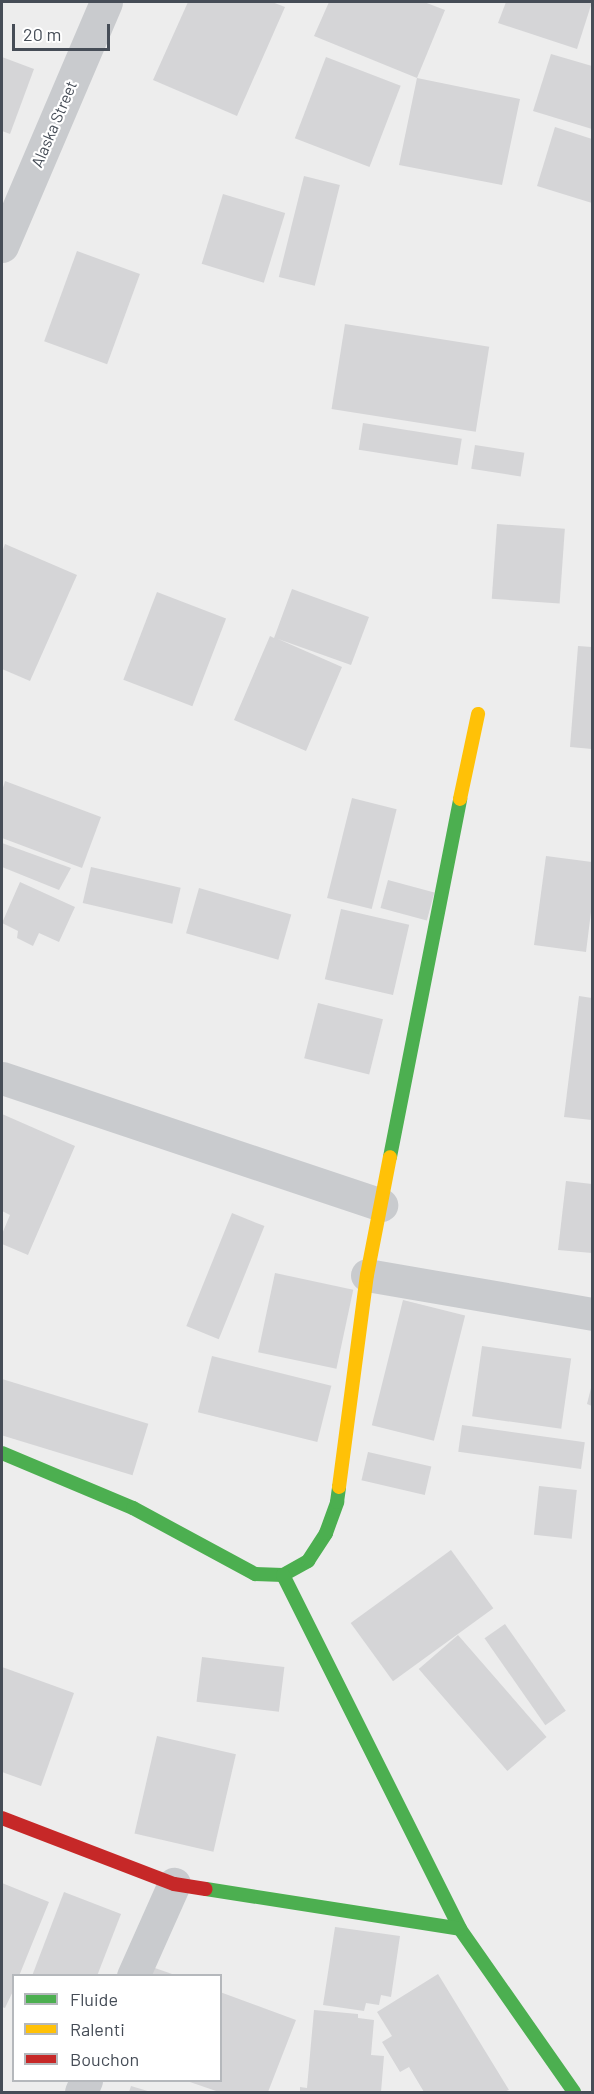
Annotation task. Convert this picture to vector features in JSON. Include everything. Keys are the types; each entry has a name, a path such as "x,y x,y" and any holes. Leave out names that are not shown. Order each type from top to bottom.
{"street":[{"name":"Alaska Street","path":"2,246 106,2"},
{"path":"2,1453 133,1508 255,1574 283,1575 308,1561 326,1533 337,1502 367,1275 443,876 478,714"},
{"path":"2,1078 381,1205"},
{"path":"367,1275 592,1314"},
{"path":"283,1575 460,1929 574,2092"},
{"path":"2,1818 174,1884 460,1929"},
{"path":"134,1974 174,1884"},
{"path":"581,2092 592,2086"}],"building":[{"path":"188,2 272,2 285,7 237,116 153,80"},
{"path":"329,2 424,2 445,10 417,78 314,36"},
{"path":"506,2 592,2 577,49 498,23"},
{"path":"551,54 592,66 592,129 533,111"},
{"path":"2,57 34,69 10,134 2,131"},
{"path":"326,57 401,86 370,167 295,138"},
{"path":"417,78 520,99 502,185 399,165"},
{"path":"555,127 592,139 592,203 537,186"},
{"path":"304,176 340,185 315,286 279,277"},
{"path":"223,194 285,213 264,283 202,264"},
{"path":"77,251 140,274 107,364 44,341"},
{"path":"345,324 489,347 476,432 332,409"},
{"path":"363,423 462,439 458,465 359,450"},
{"path":"475,445 524,453 521,477 471,469"},
{"path":"497,524 565,529 560,604 492,599"},
{"path":"5,544 77,575 30,681 2,669 2,552"},
{"path":"292,589 369,617 351,665 278,639 342,667 306,751 234,720 270,636 274,638"},
{"path":"157,592 226,619 192,706 123,680"},
{"path":"578,646 592,647 592,749 570,747"},
{"path":"5,781 101,817 82,868 2,838 2,791"},
{"path":"352,798 397,809 372,909 327,898"},
{"path":"2,843 71,868 59,890 2,867"},
{"path":"546,856 592,862 592,904 586,952 534,945"},
{"path":"91,867 181,888 172,924 83,903"},
{"path":"388,880 434,892 427,920 380,908"},
{"path":"20,882 75,907 59,942 39,933 33,946 17,938 18,931 2,923"},
{"path":"199,888 291,914 278,960 186,933"},
{"path":"341,909 409,925 393,995 325,979"},
{"path":"579,996 592,998 592,1120 564,1117"},
{"path":"318,1003 383,1019 369,1075 304,1058"},
{"path":"2,1114 75,1146 28,1255 2,1244 2,1234 10,1215 2,1211"},
{"path":"566,1181 592,1184 592,1253 558,1250"},
{"path":"232,1213 264,1226 219,1339 186,1326"},
{"path":"275,1273 353,1290 336,1369 258,1352"},
{"path":"403,1300 465,1315 434,1441 372,1425"},
{"path":"482,1346 571,1359 561,1429 472,1416"},
{"path":"212,1356 331,1386 317,1442 198,1412"},
{"path":"2,1379 148,1424 133,1475 2,1435"},
{"path":"592,1384 592,1406 587,1404"},
{"path":"462,1425 585,1442 581,1469 458,1452"},
{"path":"368,1452 431,1467 425,1495 361,1480"},
{"path":"539,1486 577,1490 572,1539 534,1535"},
{"path":"451,1550 493,1608 393,1681 351,1623"},
{"path":"505,1624 566,1711 545,1725 485,1638"},
{"path":"458,1635 547,1737 507,1771 419,1669"},
{"path":"202,1657 284,1667 279,1712 197,1702"},
{"path":"2,1667 74,1693 41,1786 2,1772"},
{"path":"157,1736 236,1754 213,1852 135,1833"},
{"path":"2,1883 49,1902 20,1974 12,1974 12,1993 5,2008 2,2007"},
{"path":"64,1892 121,1914 98,1974 33,1974"},
{"path":"335,1927 400,1936 391,1997 381,1995 379,2005 366,2003 364,2011 323,2005"},
{"path":"152,1967 172,1974 150,1974"},
{"path":"438,1974 509,2090 504,2092 424,2092 409,2067 400,2072 382,2042 392,2036 377,2012"},
{"path":"222,1993 296,2020 268,2092 219,2092 190,2082 222,2082"},
{"path":"314,2010 358,2014 358,2018 374,2020 371,2055 384,2056 381,2092 300,2092 300,2087 307,2088"},
{"path":"131,2086 151,2092 129,2092"}],"traffic: fast":[{"path":"390,1157 460,799"},
{"path":"2,1453 133,1508 255,1574 283,1575 308,1561 326,1533 337,1502 339,1487"},
{"path":"283,1575 460,1929 574,2092"},
{"path":"206,1889 460,1929"}],"traffic: slow":[{"path":"460,799 478,714"},
{"path":"339,1487 367,1275 390,1157"}],"traffic: jam":[{"path":"2,1818 174,1884 206,1889"}]}
